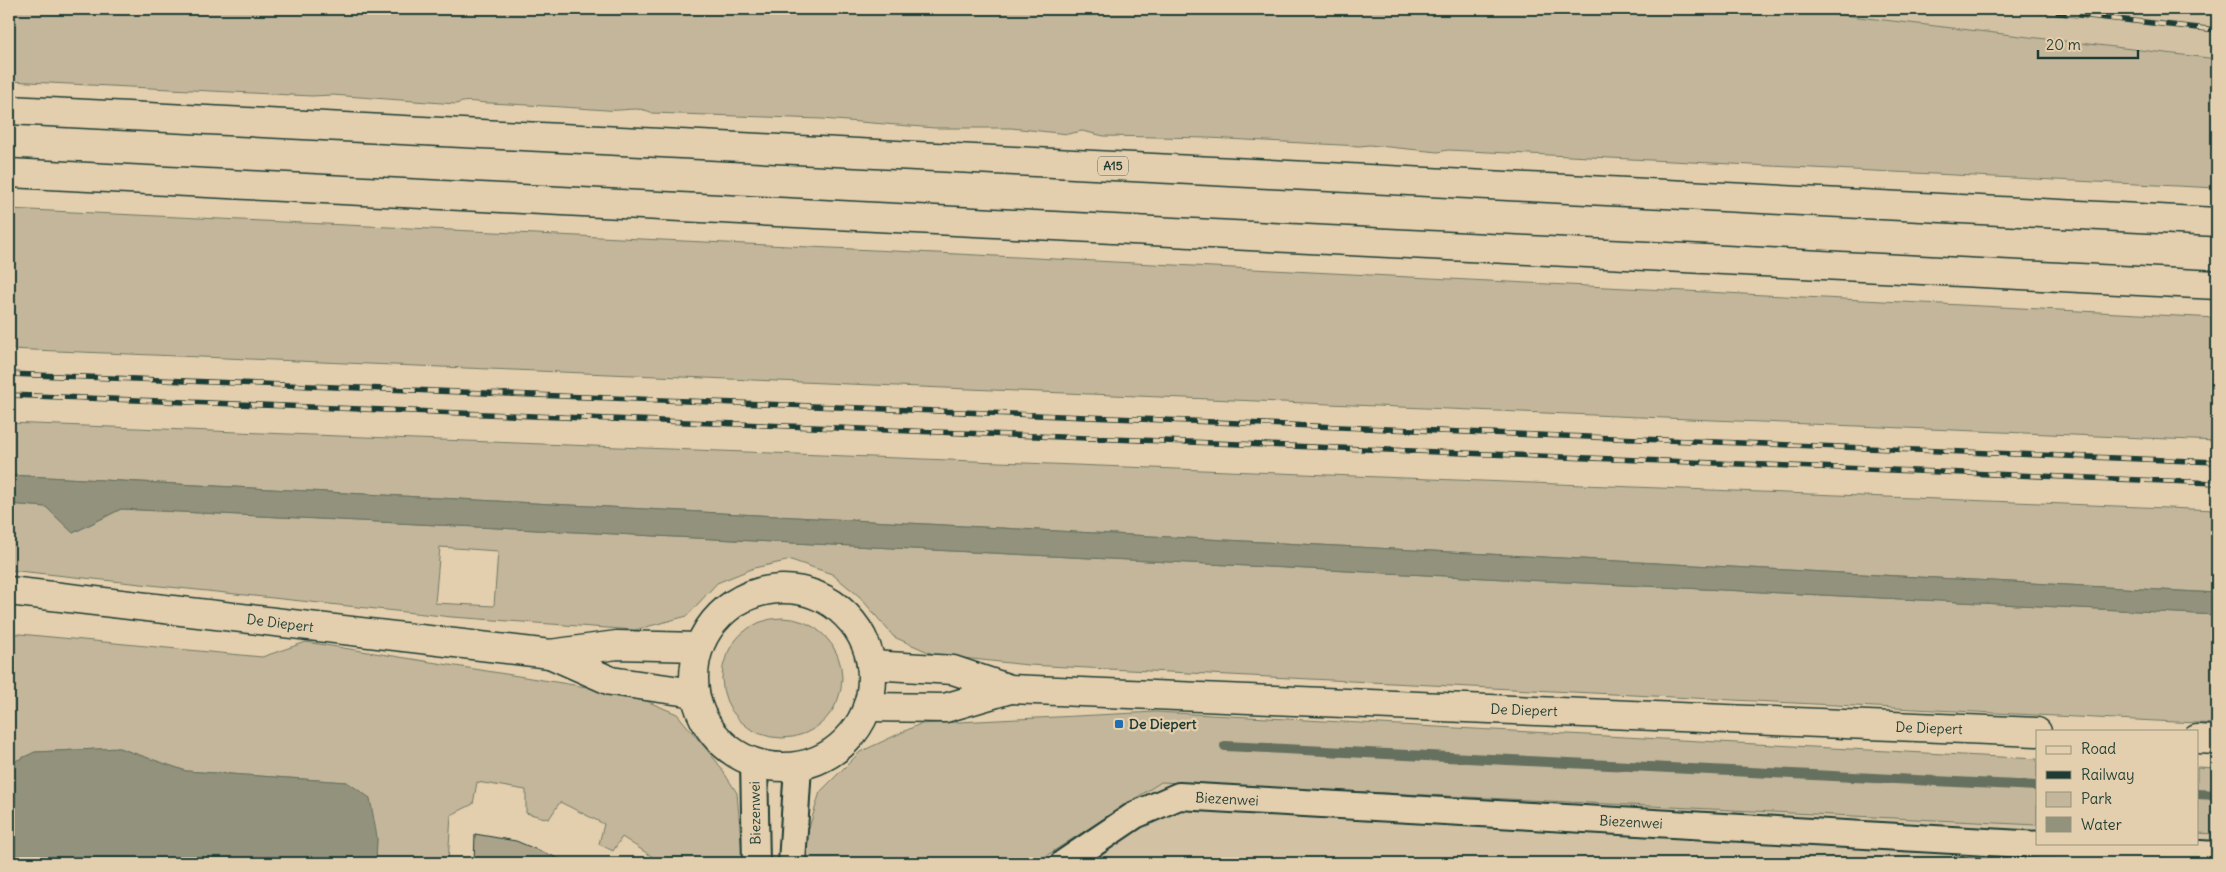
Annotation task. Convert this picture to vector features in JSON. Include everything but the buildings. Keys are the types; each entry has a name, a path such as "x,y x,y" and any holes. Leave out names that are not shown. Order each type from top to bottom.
{"main road":[{"name":"A15","path":"9,110 2217,222"},
{"path":"9,173 2217,285"},
{"path":"792,589 820,596 844,613 862,636 871,665 872,686 867,707 857,728 841,746 821,759 798,766 776,767 754,762 733,752 715,736 702,716 695,693 694,670 699,647 713,622 735,602 762,591 792,589"},
{"name":"De Diepert","path":"9,591 550,654 617,645 699,647"},
{"name":"De Diepert","path":"550,654 611,681 695,693"},
{"name":"De Diepert","path":"871,665 953,670 1010,688 2036,732"},
{"name":"De Diepert","path":"867,707 945,708 1010,688"},
{"path":"2198,739 2217,740"}],"street":[{"name":"Biezenwei","path":"754,762 756,863"},
{"path":"792,863 798,766"},
{"name":"Biezenwei","path":"1064,863 1135,815 1179,796 2036,844"},
{"name":"Biezenwei","path":"2038,844 2217,854"}],"shaded area":[{"path":"1790,9 2217,9 2217,59"},
{"path":"1035,780 2036,794 2036,844 2198,844 2198,803 2217,804 2217,863 828,863"}],"green space":[{"path":"9,9 1790,9 2217,59 2217,188 1448,150 1438,152 1369,145 1209,138 1104,136 1082,131 1068,134 1011,128 935,128 822,119 652,113 642,109 612,110 469,101 456,104 332,95 312,96 9,81"},
{"path":"9,209 957,254 2217,318 2217,441 9,349"},
{"path":"9,423 2217,510 2217,593 9,475"},
{"path":"9,504 46,507 73,533 121,509 2217,615 2217,724 1028,665 935,655 894,637 859,596 832,574 791,560 754,568 717,583 687,616 635,630 452,617 9,570","holes":["440,547 498,551 494,606 435,603"]},
{"path":"782,618 794,619 805,623 815,628 824,636 832,645 837,655 841,666 841,690 837,701 832,711 824,720 815,728 805,733 794,737 782,738 770,737 759,733 749,728 740,720 732,711 727,701 723,690 722,678 723,666 727,655 732,645 740,636 749,628 759,623 770,619"},
{"path":"9,633 262,657 306,642 630,694 677,714 717,762 737,793 743,863 662,863 622,837 613,851 599,844 604,824 560,802 549,819 526,813 526,790 477,782 473,804 451,815 448,863 376,863 377,837 347,782 186,771 119,748 35,752 9,764"},
{"path":"1155,712 2036,759 2036,825 1161,782 1035,863 805,863 805,841 820,792 860,752 920,724"},
{"path":"2198,767 2217,768 2217,834 2198,833"}],"water":[{"path":"9,475 2217,593 2217,615 121,509 73,533 46,507 9,504"},
{"path":"119,748 186,771 347,782 370,798 377,837 376,863 9,863 9,764 35,752"}],"waterway":[{"path":"1225,746 2036,786"},
{"path":"2198,794 2217,795"}],"railway":[{"path":"2023,9 2217,30"},
{"path":"9,374 2217,462"},
{"path":"9,395 2217,483"}],"place":[{"name":"De Diepert","path":"1119,724"}]}
